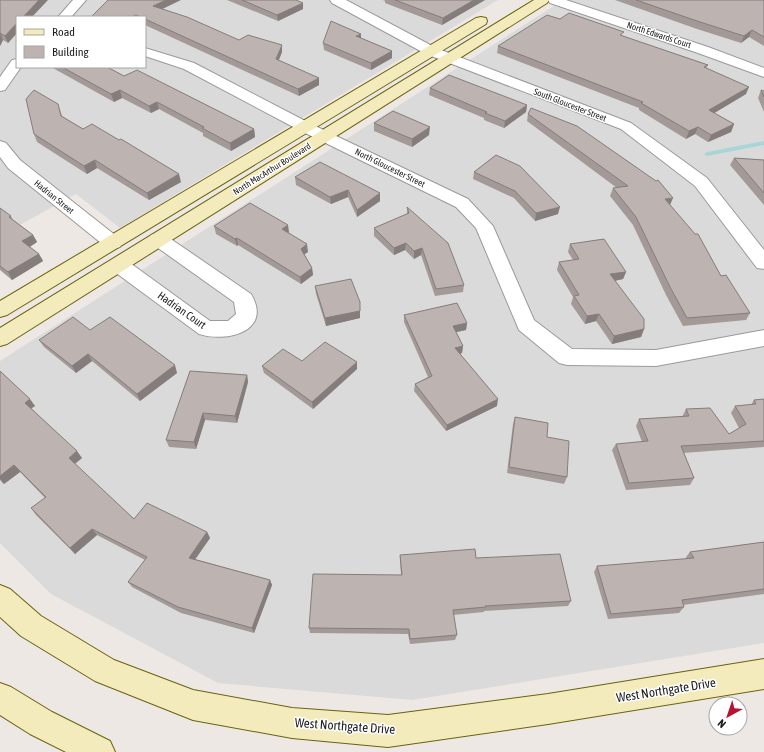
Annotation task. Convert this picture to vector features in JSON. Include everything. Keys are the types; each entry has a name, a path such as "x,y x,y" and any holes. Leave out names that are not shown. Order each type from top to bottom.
{"main road":[{"name":"North MacArthur Boulevard","path":"0,338 544,0"},
{"name":"North MacArthur Boulevard","path":"0,310 489,16"},
{"path":"113,243 126,260"},
{"name":"West Northgate Drive","path":"0,599 31,626 105,671 193,705 292,723 388,731 548,709 764,674"},
{"path":"0,698 41,723 99,752"}],"street":[{"path":"65,16 80,0"},
{"name":"South Gloucester Street","path":"336,0 355,9 403,38 431,51 626,126 702,182 764,263"},
{"name":"North Edwards Court","path":"554,0 698,48 764,73"},
{"name":"North Gloucester Street","path":"146,52 189,66 305,127 462,203 484,226 526,325 567,356 656,358 764,338"},
{"path":"0,86 16,64"},
{"name":"Hadrian Street","path":"0,146 14,164 113,243"},
{"name":"Hadrian Court","path":"126,260 206,329 232,329 247,317 244,299 158,239"}],"shaded area":[{"path":"0,0 498,0 120,228 76,194 0,236"},
{"path":"563,0 764,0 764,643 412,700 218,683 51,594 0,543 0,361"}],"building":[{"path":"0,0 39,0 24,16 16,16 16,24 5,36 0,33"},
{"path":"108,0 166,0 153,6 187,17 239,40 248,35 282,45 276,59 319,78 298,89 146,19 146,16 92,16"},
{"path":"242,0 296,0 303,3 277,15"},
{"path":"395,0 474,0 443,18"},
{"path":"636,0 764,0 764,37 752,30 744,36"},
{"path":"569,13 624,32 620,35 708,65 704,67 749,87 709,110 734,124 711,135 698,127 689,131 641,103 643,102 498,46 547,15 560,19"},
{"path":"331,21 361,34 356,36 392,51 371,63 323,43"},
{"path":"64,68 109,68 124,76 137,70 254,129 230,143 202,128 204,127 157,102 149,106 120,90 111,94"},
{"path":"449,75 527,105 505,121 430,88"},
{"path":"34,90 58,104 61,116 83,129 92,124 119,140 121,139 179,174 147,193 95,160 84,166 34,134 26,99"},
{"path":"531,108 577,126 656,181 658,180 673,198 665,199 695,234 698,234 721,276 726,275 750,313 687,318 670,287 636,217 613,188 628,186 528,114"},
{"path":"393,111 430,127 412,139 374,123"},
{"path":"496,155 520,166 560,207 536,213 515,191 474,172"},
{"path":"734,158 764,160 764,193"},
{"path":"320,162 380,193 357,210 348,190 330,197 295,177"},
{"path":"250,203 288,225 282,229 307,244 301,249 312,268 300,277 237,238 235,239 214,226"},
{"path":"407,207 448,243 464,285 436,289 422,248 414,251 406,243 394,248 374,228 409,213"},
{"path":"0,208 11,216 9,217 33,235 22,241 39,254 8,272 0,266"},
{"path":"604,239 626,272 610,274 644,319 644,329 614,336 599,314 587,316 574,296 579,295 559,262 579,259 570,244"},
{"path":"351,279 360,302 360,311 325,318 315,286"},
{"path":"457,303 467,323 453,326 463,346 455,348 498,399 447,425 415,384 432,376 404,315"},
{"path":"73,317 90,330 110,317 175,365 137,394 88,354 72,366 39,340"},
{"path":"325,342 357,362 312,402 262,366 283,349 302,361"},
{"path":"0,371 30,399 25,403 77,451 69,458 134,519 147,503 207,532 189,558 270,580 252,628 178,607 128,582 147,557 92,529 70,548 31,508 46,497 14,465 0,476"},
{"path":"190,371 247,375 235,416 203,413 194,442 166,440"},
{"path":"764,399 764,441 681,446 694,478 629,483 616,444 648,441 639,419 689,416 686,409 710,408 729,434 746,424 735,406 756,404 754,400"},
{"path":"515,417 548,423 547,437 569,441 567,477 509,467"},
{"path":"764,542 764,589 682,600 684,607 611,614 597,566 694,558 690,552"},
{"path":"475,549 476,558 560,554 571,601 485,606 486,607 453,610 457,635 410,639 409,629 309,628 313,574 402,575 400,555"}],"waterway":[{"path":"707,154 764,143"}]}
